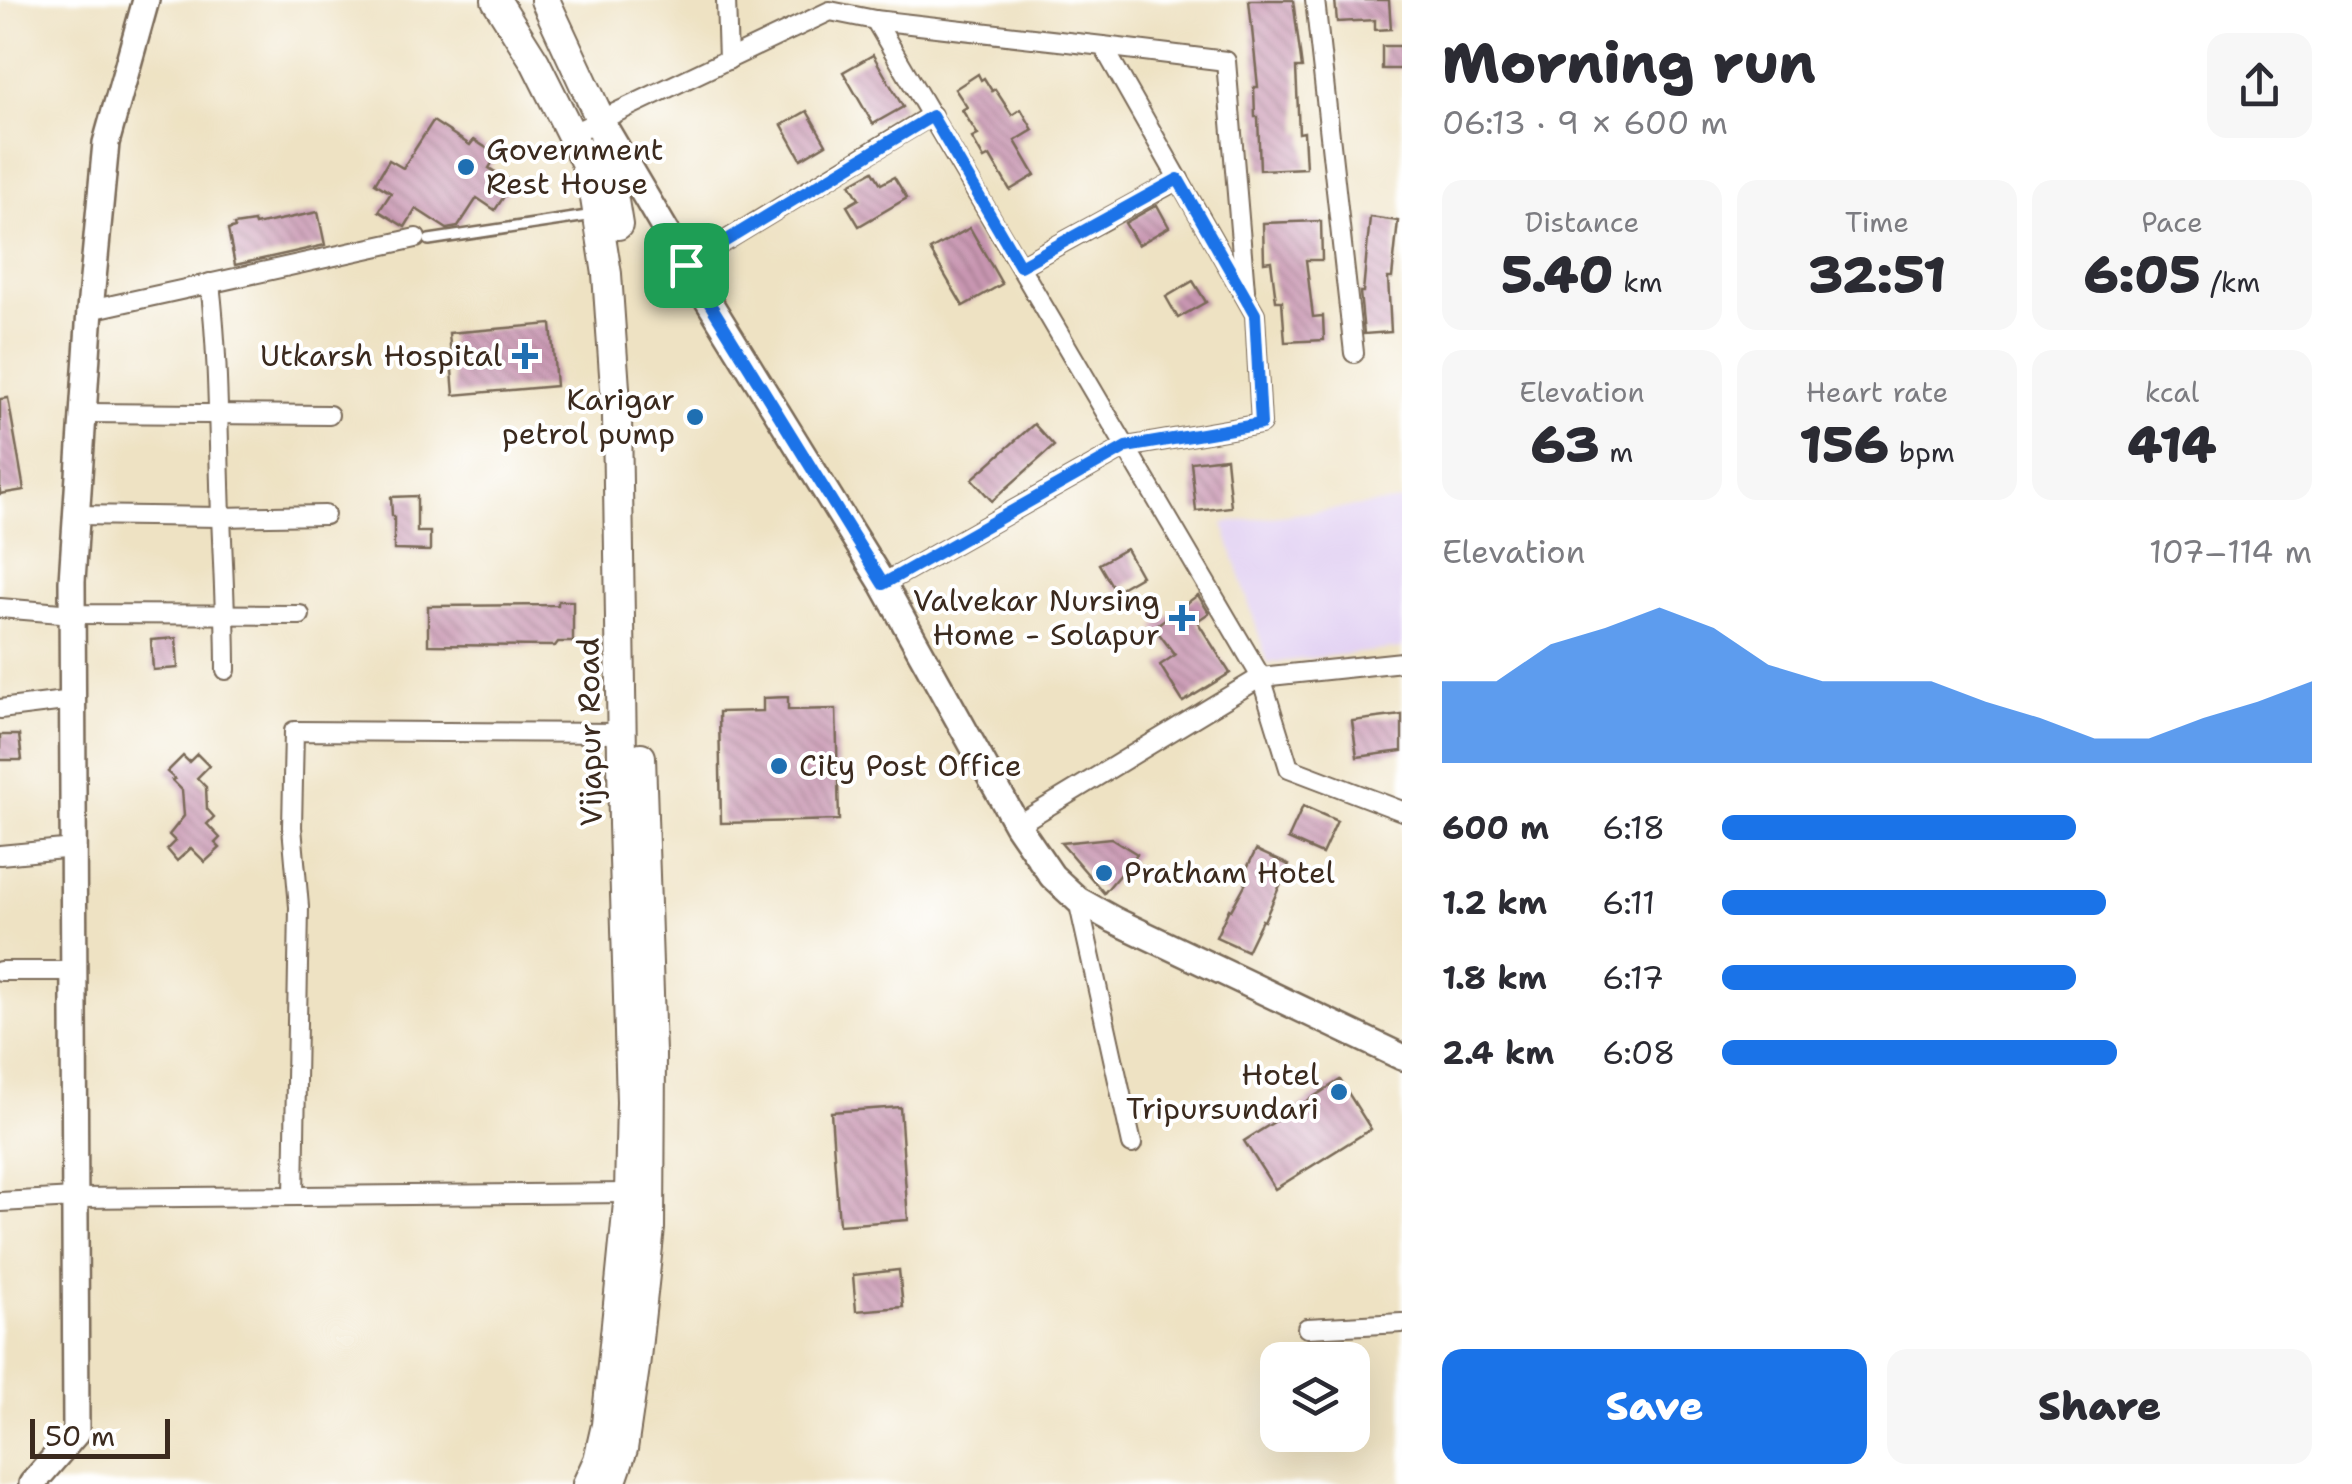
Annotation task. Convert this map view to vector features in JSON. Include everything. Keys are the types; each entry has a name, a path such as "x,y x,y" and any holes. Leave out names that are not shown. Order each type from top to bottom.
{"main road":[{"path":"32,1484 76,1433 72,614 76,515 106,143 146,0"},
{"name":"Vijapur Road","path":"496,0 535,62 585,162 607,274 617,418 630,1193 606,1425 598,1460 587,1484"},
{"name":"Vijapur Road","path":"545,0 601,121 627,276 635,414 651,1053 650,1228 623,1449 611,1484"},
{"path":"601,121 883,584 1016,825 1052,876 1078,900 1114,920 1402,1057"}],"street":[{"path":"726,0 728,60"},
{"path":"1315,0 1354,353"},
{"path":"571,134 830,10 875,20 1226,61 1246,298"},
{"path":"875,20 1261,676 1289,768 1402,811"},
{"path":"883,584 1126,447 1261,424 1255,314 1103,46"},
{"path":"686,265 932,116"},
{"path":"1020,266 1178,179"},
{"path":"90,310 422,239"},
{"path":"210,283 216,335 226,670"},
{"path":"83,413 329,415"},
{"path":"76,515 325,515"},
{"path":"0,608 72,614 300,615"},
{"path":"1016,825 1261,676 1402,662"},
{"path":"0,709 73,700"},
{"path":"294,1196 299,907 292,827 294,731 622,733"},
{"path":"0,854 74,848"},
{"path":"1078,900 1132,1144"},
{"path":"0,972 74,970"},
{"path":"0,1202 630,1193"},
{"path":"1307,1328 1402,1323"}],"lane":[{"path":"422,239 598,214"}],"shaded area":[{"path":"1402,501 1402,648 1268,663 1223,523"}],"building":[{"path":"1249,0 1293,0 1302,68 1296,68 1299,133 1304,132 1306,168 1260,170 1254,87 1258,87"},
{"path":"1335,0 1389,0 1391,29 1375,30 1375,20 1337,22"},
{"path":"1382,46 1402,46 1402,69 1382,69"},
{"path":"873,55 903,107 873,124 843,72"},
{"path":"978,74 992,91 995,89 1012,115 1021,109 1033,130 1015,141 1035,175 1010,190 990,156 984,159 972,138 978,135 962,110 967,107 955,89"},
{"path":"807,111 826,144 801,159 782,125"},
{"path":"433,121 470,145 474,140 497,155 489,168 513,183 495,210 477,198 458,227 447,229 416,209 405,227 379,211 391,193 375,183 389,160 403,168"},
{"path":"873,171 881,184 894,177 907,198 859,226 847,206 859,199 850,184"},
{"path":"1157,205 1169,227 1138,245 1125,223"},
{"path":"318,212 325,245 235,265 228,230 234,225 255,225"},
{"path":"1370,217 1398,221 1392,278 1388,278 1391,332 1364,334 1360,292"},
{"path":"1321,221 1322,260 1306,260 1313,317 1323,316 1324,340 1285,342 1282,301 1276,301 1271,261 1264,262 1263,223"},
{"path":"970,228 1002,284 963,306 930,250"},
{"path":"1193,281 1206,302 1178,318 1166,297"},
{"path":"551,324 556,386 454,395 449,333"},
{"path":"8,398 24,490 0,494 0,399"},
{"path":"1034,424 1054,446 992,501 972,479"},
{"path":"1226,458 1231,507 1196,511 1191,462"},
{"path":"417,496 417,532 430,532 430,551 394,550 391,497"},
{"path":"1126,549 1141,576 1115,591 1099,564"},
{"path":"1198,595 1209,613 1197,621 1230,673 1183,702 1160,665 1175,655 1154,627"},
{"path":"558,601 573,601 573,642 558,642 555,646 428,645 428,606 558,605"},
{"path":"176,638 178,668 153,670 151,640"},
{"name":"City Post Office","path":"788,697 788,710 836,709 839,820 721,823 719,712 763,711 763,698"},
{"path":"1402,715 1402,751 1357,757 1352,721"},
{"path":"0,735 19,735 22,760 0,760"},
{"path":"197,754 209,766 197,778 206,787 207,809 214,817 207,824 220,838 215,843 220,848 205,862 191,848 177,861 167,849 175,841 169,835 184,816 182,790 167,772 183,756 189,762"},
{"path":"1303,806 1337,821 1322,854 1288,839"},
{"name":"Pratham Hotel","path":"1111,838 1137,854 1104,893 1061,843"},
{"path":"1256,850 1289,865 1247,951 1216,937 1248,879 1243,876"},
{"path":"1340,1080 1371,1129 1275,1189 1244,1141"},
{"path":"900,1107 908,1220 839,1225 831,1112"},
{"path":"899,1270 903,1307 856,1311 853,1275"}],"place":[{"name":"Government Rest House","path":"466,167"},
{"name":"Utkarsh Hospital","path":"525,356"},
{"name":"Karigar petrol pump","path":"695,417"},
{"name":"Valvekar Nursing Home - Solapur","path":"1182,618"},
{"name":"City Post Office","path":"779,766"},
{"name":"Pratham Hotel","path":"1104,873"},
{"name":"Hotel Tripursundari","path":"1339,1092"}],"route":[{"path":"932,116 1020,266 1178,179 1255,314 1261,424 1126,447 883,584 686,265 932,116"}]}
